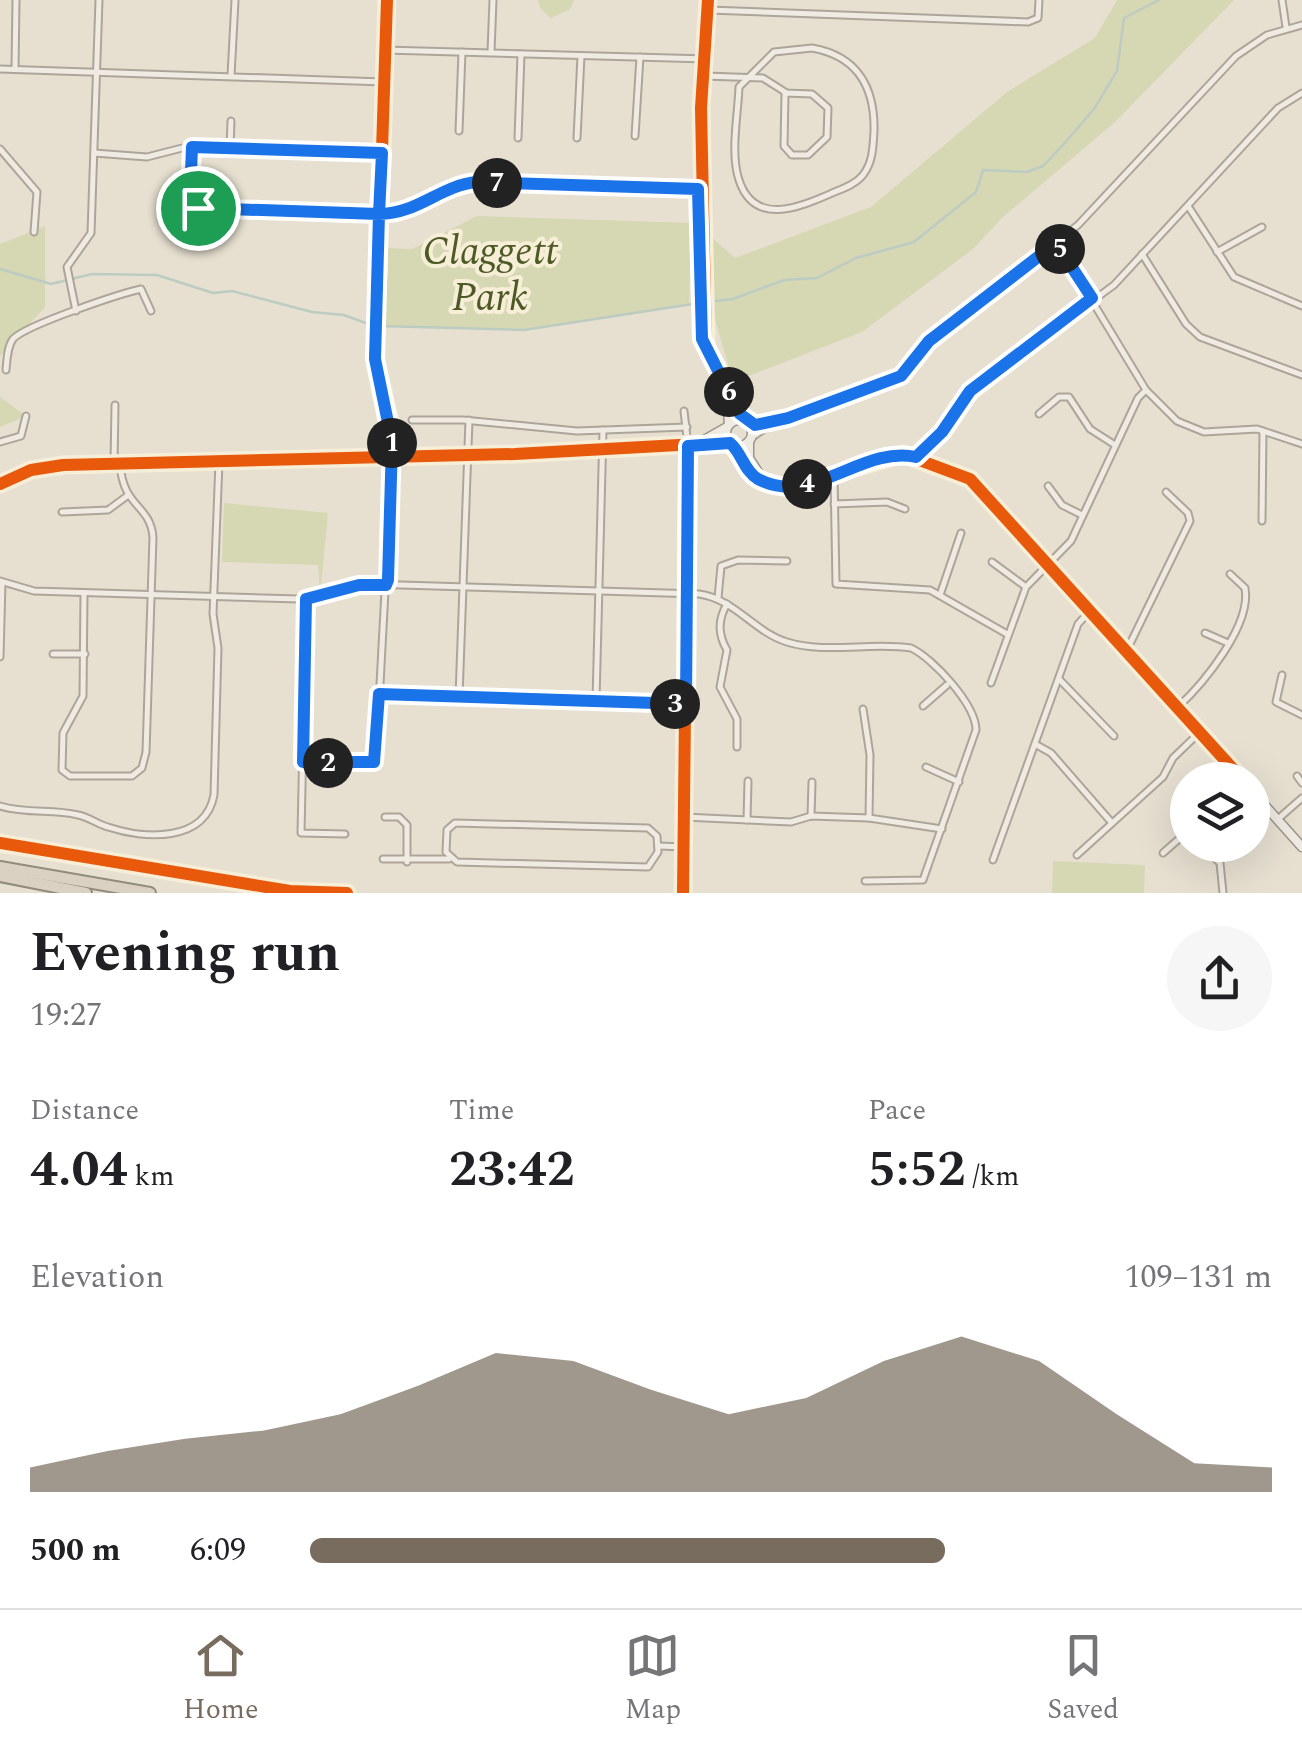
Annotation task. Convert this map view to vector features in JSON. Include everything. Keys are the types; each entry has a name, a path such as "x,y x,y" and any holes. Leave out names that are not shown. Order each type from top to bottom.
{"highway":[{"path":"0,867 150,893"},
{"path":"0,876 86,893"}],"street":[{"path":"15,69 16,0"},
{"path":"76,311 68,271 69,260 91,233 100,0"},
{"path":"232,76 234,0"},
{"path":"303,762 374,762 392,458 392,433 376,372 387,0 375,0"},
{"path":"492,52 493,0"},
{"path":"763,480 749,458 746,422 706,345 701,189 708,5 1036,20 1039,0"},
{"path":"1282,0 1286,28"},
{"path":"0,484 45,467 466,456 750,440 773,423 901,376 929,341 1056,243 1103,200 1236,56 1286,28 1302,26"},
{"path":"790,48 820,49 850,63 867,83 874,110 873,155 860,178 788,211 756,204 743,190 736,168 739,87 746,77 768,56 790,48"},
{"path":"385,50 706,59"},
{"path":"459,131 462,52"},
{"path":"518,138 521,54"},
{"path":"577,138 581,56"},
{"path":"635,136 640,57"},
{"path":"0,69 384,82"},
{"path":"706,76 766,79 785,93 812,94 828,108 827,137 808,155 792,156 784,146 785,93"},
{"path":"916,457 942,432 970,391 1114,284 1278,108 1302,93"},
{"path":"230,148 231,120"},
{"path":"94,153 148,157 192,147 382,153"},
{"path":"192,147 190,198 198,208 408,212 458,185 476,182 701,189"},
{"path":"0,149 37,192 34,232"},
{"path":"1188,206 1217,252 1244,284 1302,306"},
{"path":"1217,252 1262,227"},
{"path":"1056,243 1146,390 1177,422 1196,432 1236,427 1263,430 1302,444"},
{"path":"1142,254 1186,324 1200,337 1302,375"},
{"path":"6,370 9,348 18,335 76,311 138,288 144,292 151,310"},
{"path":"726,390 732,444 748,470 763,480 788,488 890,456 916,457 976,483 1226,762"},
{"path":"990,683 1026,587 1071,541 1146,390"},
{"path":"1039,414 1059,397 1069,398 1090,429 1116,445"},
{"path":"84,592 81,703 63,734 64,773 124,778 138,772 146,752 152,528 126,496 117,464 115,405"},
{"path":"683,893 693,445 684,411"},
{"path":"0,442 21,436 26,416"},
{"path":"412,420 603,430 687,426"},
{"path":"459,697 468,420"},
{"path":"693,445 728,426 773,423"},
{"path":"596,702 603,430"},
{"path":"1262,521 1263,430"},
{"path":"0,806 26,813 75,814 113,829 161,834 181,832 201,821 214,794 218,648 214,596 220,462"},
{"path":"834,475 838,490 833,504 836,584 916,588 940,595 1008,634"},
{"path":"1048,486 1062,506 1082,515"},
{"path":"1127,650 1190,521 1188,513 1166,492"},
{"path":"62,512 108,510 126,496"},
{"path":"833,504 887,502 904,509"},
{"path":"940,595 961,533"},
{"path":"718,598 721,566 738,560 787,561"},
{"path":"992,562 1026,587"},
{"path":"1178,708 1212,675 1228,643 1247,592 1230,574"},
{"path":"0,652 1,581 34,591 306,599 359,585 688,594 718,598 765,632 792,644 916,650 948,684 976,723 923,880 864,881"},
{"path":"306,599 301,833 345,834"},
{"path":"727,604 721,616 721,640 727,650 720,686 737,719 738,747"},
{"path":"993,860 1078,624 1091,610"},
{"path":"1205,633 1228,643"},
{"path":"54,654 85,654"},
{"path":"1282,675 1276,702 1302,715"},
{"path":"1059,679 1114,736"},
{"path":"923,706 948,684"},
{"path":"379,694 686,704"},
{"path":"863,708 870,754 869,818"},
{"path":"1078,855 1163,777 1173,758 1200,732"},
{"path":"1035,744 1051,753 1112,823"},
{"path":"926,767 959,782"},
{"path":"1297,776 1302,782"},
{"path":"747,820 748,781"},
{"path":"811,816 812,782"},
{"path":"1278,819 1302,798"},
{"path":"1270,810 1302,846"},
{"path":"386,816 400,817 408,824 407,862"},
{"path":"684,817 791,822 811,816 869,818 942,829"},
{"path":"382,859 648,867 655,862 659,846 655,832 648,828 455,823 447,830 449,859"},
{"path":"659,846 684,847"},
{"path":"1163,853 1170,847"},
{"path":"1219,862 1223,893"}],"green space":[{"path":"538,0 574,0 570,9 551,18 540,8"},
{"path":"1117,0 1234,0 1115,122 1003,217 973,249 862,332 733,382 714,316 710,236 735,258 871,207 1007,92 1095,38"},
{"name":"Claggett Park","path":"477,216 691,223 689,305 524,330 382,326 385,248 412,249"},
{"path":"45,226 45,307 0,356 0,244"},
{"path":"0,397 26,416 0,427"},
{"path":"224,503 328,513 320,596 318,565 222,562"},
{"path":"1053,861 1145,865 1144,893 1052,893"}],"waterway":[{"path":"707,302 733,299 784,280 817,278 856,258 914,242 976,192 983,170 1027,172 1043,166 1094,109 1117,71 1124,18 1159,0"},
{"path":"0,269 51,284 92,274 157,275 213,293 232,291 312,312 344,315 371,325"},
{"path":"379,326 524,330 699,303"}],"cycle path":[{"path":"387,0 375,359 391,425 392,458"},
{"path":"706,345 701,108 708,0"},
{"path":"788,418 901,376 929,341 1015,274"},
{"path":"0,484 31,470 63,465 515,454 697,444"},
{"path":"683,893 688,446"},
{"path":"749,470 757,479 788,488 903,454 970,479 1227,762"},
{"path":"0,843 290,891 347,893"}],"route":[{"path":"198,208 190,198 192,147 382,153 379,214 408,212 458,185 476,182 698,189 702,339 714,370 732,394 740,414 755,425 788,418 901,376 929,341 1056,243 1092,298 970,391 942,432 916,457 890,456 788,488 758,479 730,443 720,440 688,446 686,704 379,694 374,762 303,762 306,599 359,585 386,585 388,580 392,442 375,359 379,214 198,208"}]}
